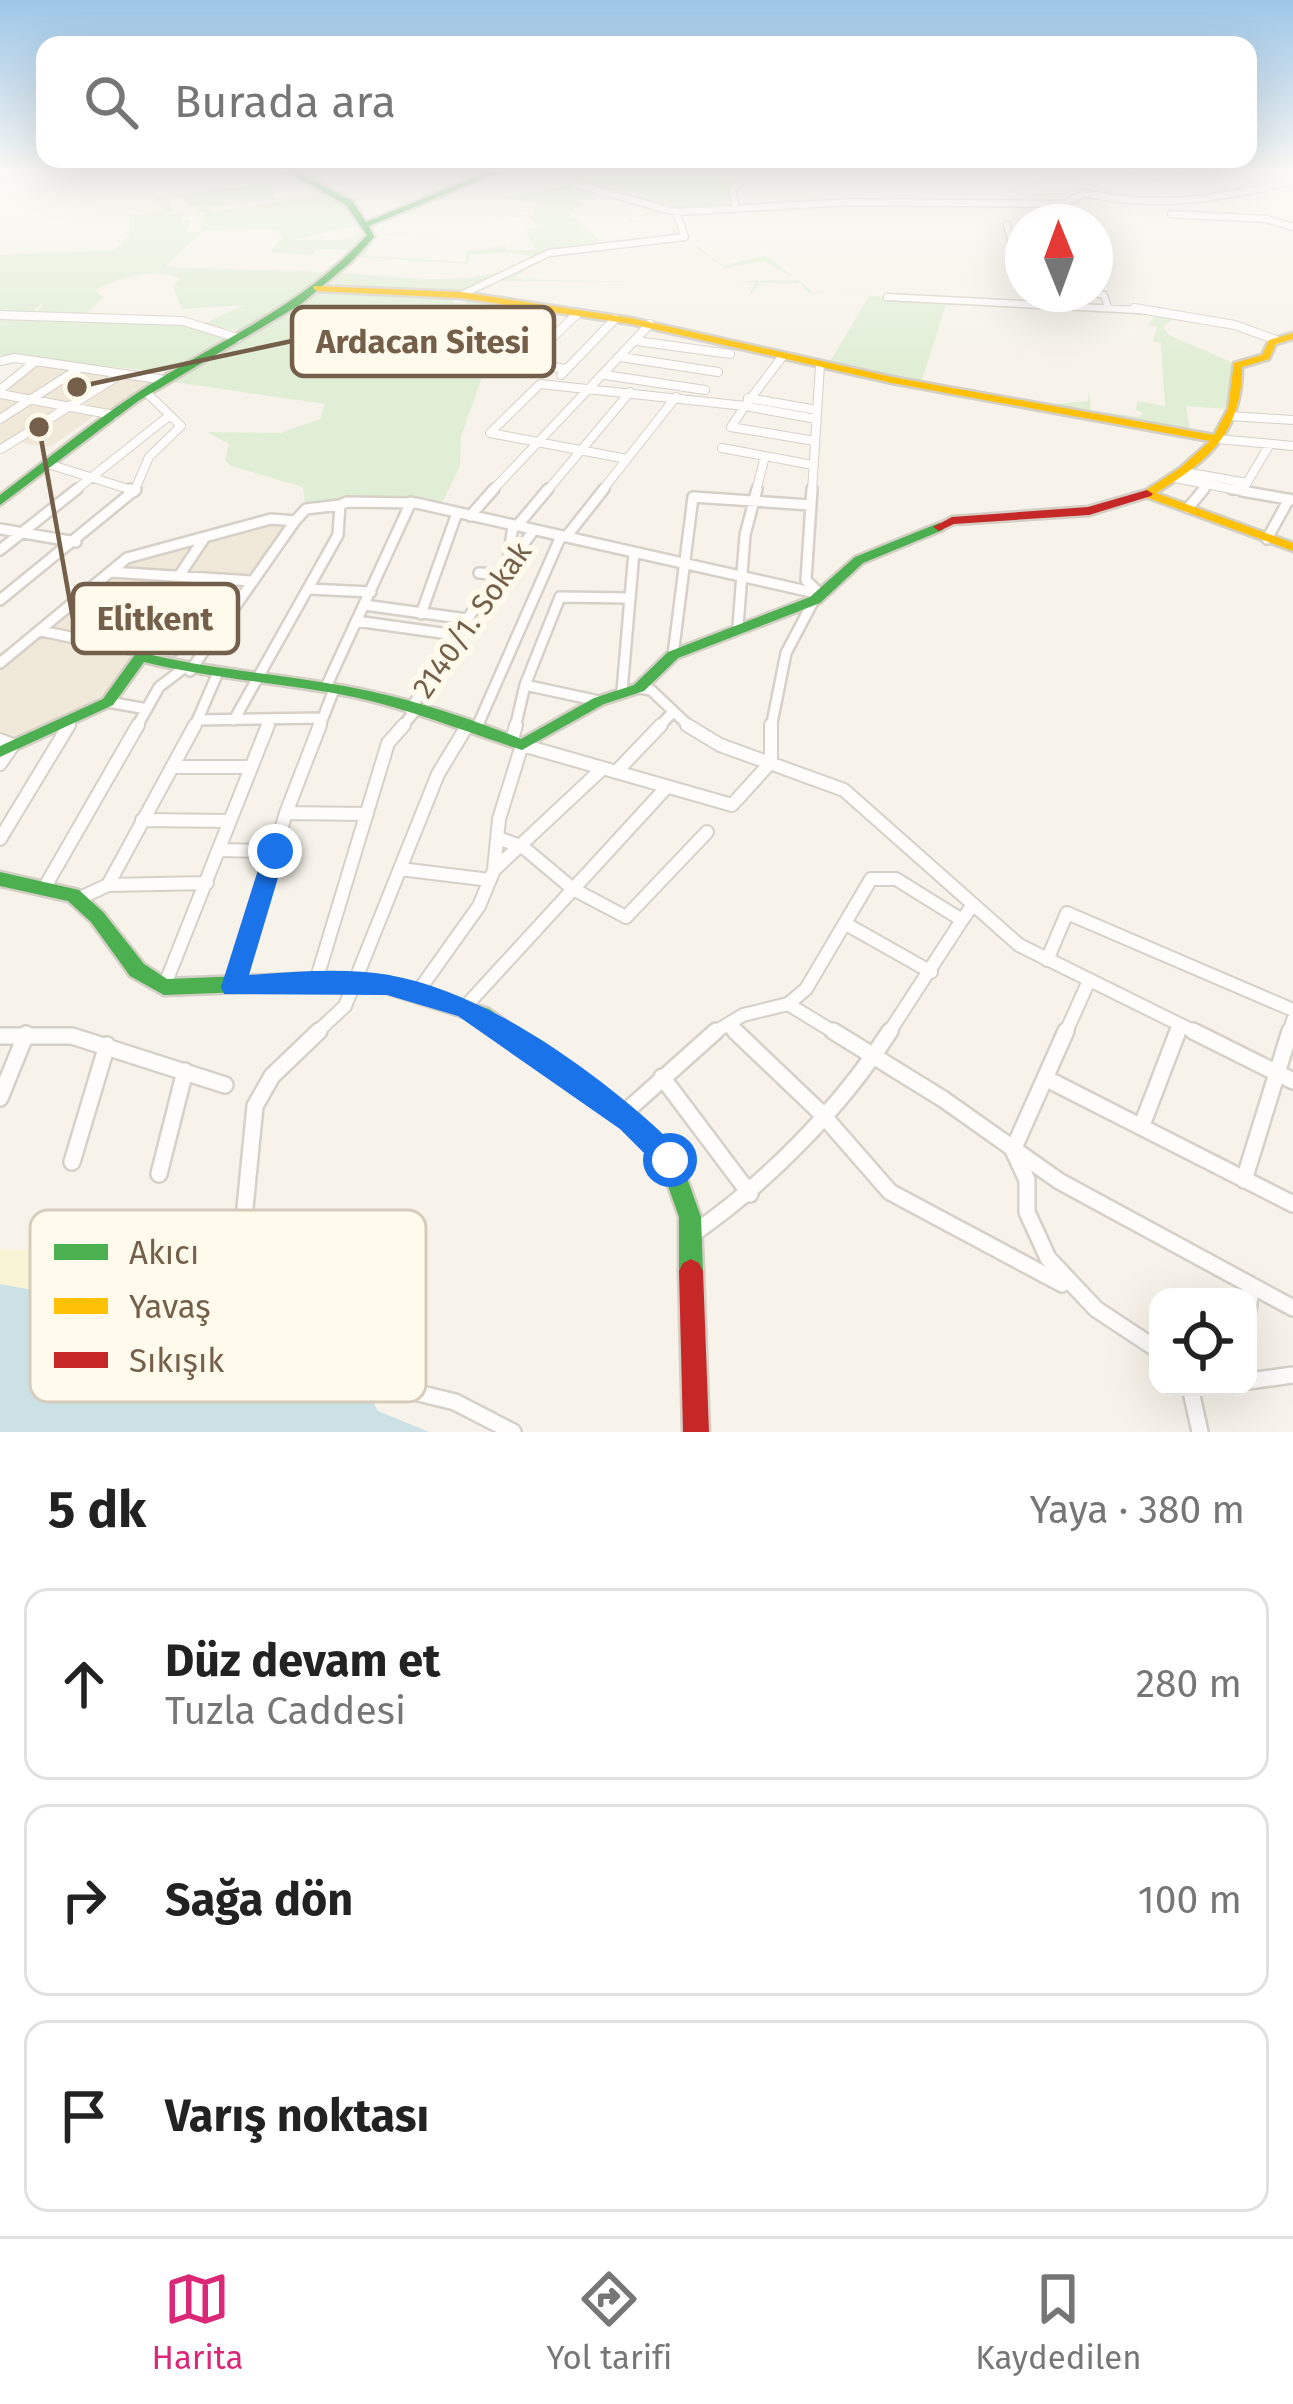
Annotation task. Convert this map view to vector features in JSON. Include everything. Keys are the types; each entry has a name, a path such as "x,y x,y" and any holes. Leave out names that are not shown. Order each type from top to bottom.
{"street":[{"path":"0,501 56,465 146,392 317,288 369,237"},
{"path":"461,295 549,253 685,237"},
{"path":"317,288 461,295 650,324 734,349"},
{"path":"886,297 1005,303"},
{"path":"771,762 767,753 782,660 800,617 859,560 952,521 1089,511 1147,494 1209,457 1243,395 1237,365 1266,357 1284,338 1219,320 1113,309"},
{"path":"565,370 527,362 577,314"},
{"path":"0,315 183,321 238,338"},
{"path":"555,382 615,319"},
{"path":"470,516 650,324"},
{"path":"637,340 734,349 1218,439 1293,446"},
{"path":"704,395 734,349"},
{"path":"621,357 718,372"},
{"path":"782,357 731,427 815,441"},
{"path":"0,361 165,380"},
{"path":"0,392 36,362"},
{"path":"818,597 806,580 820,365"},
{"path":"0,418 80,368"},
{"path":"1,448 122,374"},
{"path":"598,381 630,392 704,395"},
{"path":"627,459 490,433 540,384 555,382 598,381 817,415"},
{"path":"0,392 114,416"},
{"path":"0,600 135,491 149,457 181,426 146,392"},
{"path":"508,562 515,526 630,392"},
{"path":"245,1210 255,1106 272,1076 345,1006 357,984 438,774 472,726 552,554 676,397"},
{"path":"0,550 170,416"},
{"path":"1230,416 1293,421"},
{"path":"750,454 761,432"},
{"path":"1245,487 1270,444"},
{"path":"722,448 813,465"},
{"path":"738,626 740,575 765,456"},
{"path":"56,465 135,491"},
{"path":"1180,475 1207,485 1245,487"},
{"path":"1180,475 1291,499 1267,539"},
{"path":"674,655 681,562 699,483"},
{"path":"1188,508 1207,485"},
{"path":"1147,494 1293,547"},
{"path":"693,497 810,505"},
{"path":"46,885 166,679 187,670 306,508 412,502 740,575 818,597"},
{"path":"233,987 286,813 330,690 398,516 412,502"},
{"path":"234,720 338,535 340,505"},
{"path":"422,614 458,513"},
{"path":"0,663 128,558 271,519 295,521"},
{"path":"0,529 76,542"},
{"name":"2140/1. Sokak","path":"316,981 388,743 456,634 534,530"},
{"path":"179,576 205,537"},
{"path":"521,548 552,554"},
{"path":"631,690 634,552"},
{"path":"111,572 252,581"},
{"path":"479,573 499,574"},
{"path":"144,652 172,651 224,580"},
{"path":"309,589 371,592"},
{"path":"417,993 479,906 492,875 525,685 560,597 630,598"},
{"path":"631,690 674,655 818,597"},
{"path":"364,605 467,619"},
{"path":"356,621 456,634"},
{"path":"41,631 144,652 216,677 330,690 412,710 665,789 732,805 771,762"},
{"path":"0,764 4,746 108,701 144,652"},
{"path":"198,720 195,716 216,677"},
{"path":"525,685 599,701"},
{"path":"517,743 599,701 631,690 651,690 671,714 726,752 819,776 856,799 999,931 1088,983 1293,1081"},
{"path":"108,701 146,709"},
{"path":"400,869 492,875 671,714"},
{"path":"0,838 73,718"},
{"path":"198,720 321,718"},
{"path":"164,986 270,719"},
{"path":"108,885 198,720"},
{"path":"172,767 250,767"},
{"path":"465,1007 665,789"},
{"path":"286,813 367,814"},
{"path":"142,820 230,821"},
{"path":"498,838 523,847 573,889 629,916 707,832"},
{"path":"219,850 275,851"},
{"path":"622,1115 728,1025 788,1004 806,989 866,884 879,876 896,879 962,920"},
{"path":"0,879 46,885 80,898 146,981 164,986 316,981 417,993 465,1007 622,1115 670,1160 682,1184 692,1234 696,1432"},
{"path":"80,898 108,885 207,883"},
{"path":"692,1234 750,1193 872,1059 972,905"},
{"path":"1047,960 1067,913 1293,1010"},
{"path":"846,924 931,972"},
{"path":"1012,1150 1088,983"},
{"path":"788,1004 943,1099 1012,1150 1249,1288"},
{"path":"1244,1180 1293,1020"},
{"path":"728,1025 821,1113 890,1192 1065,1285"},
{"path":"1142,1125 1180,1027"},
{"path":"0,1036 26,1034 107,1045 225,1084"},
{"path":"0,1098 26,1034"},
{"path":"72,1162 107,1045"},
{"path":"159,1174 184,1071"},
{"path":"662,1077 750,1193"},
{"path":"1047,1079 1293,1204"},
{"path":"1012,1150 1028,1183 1025,1204 1040,1249 1065,1285 1091,1309 1149,1344"},
{"path":"1257,1292 1293,1308"},
{"path":"1257,1380 1293,1375"},
{"path":"426,1395 454,1402 513,1432"},
{"path":"1192,1396 1200,1432"}],"shaded area":[{"path":"38,364 156,380 110,413 0,393"},
{"path":"0,396 97,414 50,447 11,441 0,446"},
{"path":"289,512 297,515 253,583 225,582 175,654 153,652 106,700 0,747 0,658 124,556"},
{"path":"0,1284 30,1289 30,1402 373,1402 378,1411 429,1432 0,1432"}],"green space":[{"path":"128,237 197,237 165,267 331,272 308,292 244,331 201,325 244,305 182,309 173,287 180,278 158,274 125,278 95,290 104,297 84,315 37,312 44,301 33,312 0,314 0,255 115,250"},
{"path":"283,237 365,237 356,250 316,249 311,255 270,252"},
{"path":"374,237 377,237 367,249 406,251 368,250 365,256 466,262 466,252 506,245 506,250 537,250 529,237 596,237 603,243 598,245 638,243 541,257 514,279 652,282 489,281 475,295 555,310 464,294 483,281 450,298 454,303 465,304 468,297 512,306 461,437 460,466 442,503 355,497 305,505 303,487 231,466 225,460 229,444 207,432 280,433 320,419 325,404 167,381 320,290 338,291 326,287 342,273 467,278 514,268 537,257 504,252 470,255 468,264 357,257"},
{"path":"695,247 723,266 765,255 796,279 764,261 724,268"},
{"path":"797,280 813,292 947,301 922,380 956,388 809,361 831,360 869,296 808,292 800,283 760,283 748,298 755,283 736,281"},
{"path":"1155,315 1176,317 1163,327 1169,335 1231,362 1237,393 1227,409 1186,406 1190,430 1054,404 1088,401 1089,392 1091,410 1139,417 1144,413 1136,410 1137,401 1165,406 1161,343 1153,341 1157,326 1148,325"},
{"path":"0,316 174,321 225,337 180,368 162,372 0,355"}],"sand":[{"path":"0,1250 30,1250 30,1290 0,1284"}],"traffic: fast":[{"path":"0,501 135,399 298,302 369,237"},
{"path":"0,752 108,702 144,652 147,658 192,668 373,697 522,745 599,701 639,688 673,655 815,600 859,560 939,527"},
{"path":"0,879 73,895 97,917 137,970 164,987 323,981 387,985 482,1015 630,1120 670,1160 690,1217 691,1271"}],"traffic: slow":[{"path":"317,288 461,295 631,321 892,380 1218,439"},
{"path":"1293,336 1272,342 1266,357 1237,365 1233,409 1214,443 1147,494 1293,547"}],"traffic: jam":[{"path":"939,527 952,521 1089,511 1147,494"},
{"path":"691,1271 696,1432"}],"place":[{"name":"Ardacan Sitesi","path":"77,387"},
{"name":"Elitkent","path":"39,427"}],"route":[{"path":"275,851 233,987 316,981 387,985 465,1007 630,1120 670,1160"}]}
